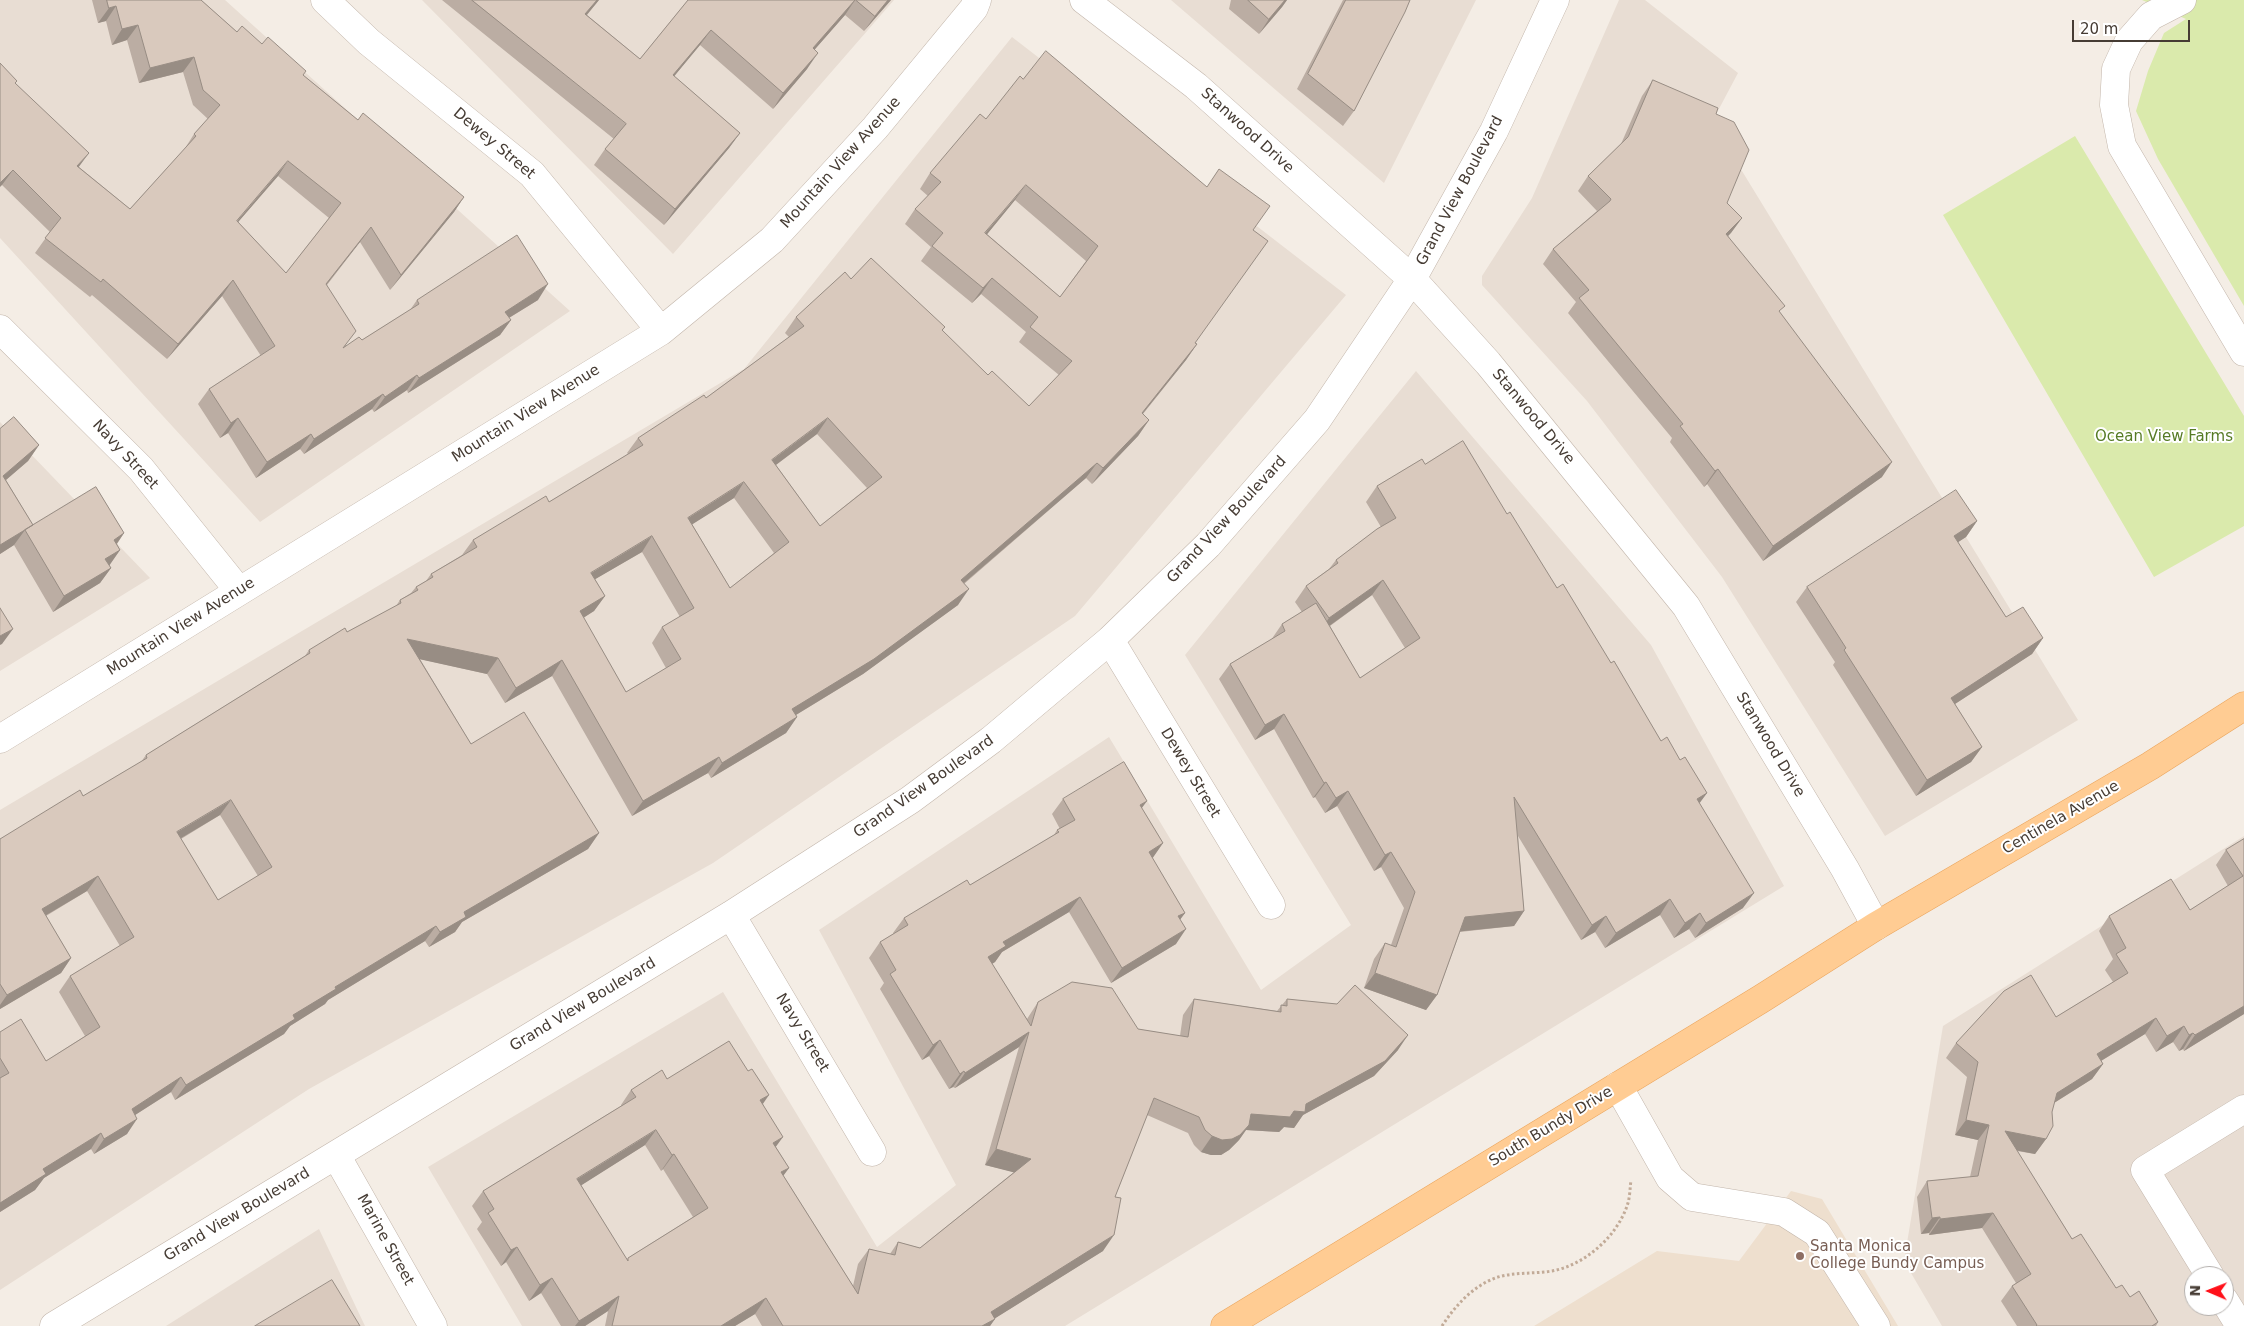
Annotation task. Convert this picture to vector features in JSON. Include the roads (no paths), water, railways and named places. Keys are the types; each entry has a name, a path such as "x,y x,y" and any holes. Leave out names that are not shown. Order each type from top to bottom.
{"main road":[{"name":"Centinela Avenue","path":"1876,926 2150,766 2244,706"},
{"name":"South Bundy Drive","path":"1241,1322 1876,926"}],"street":[{"name":"Dewey Street","path":"325,0 369,42 532,174 662,331"},
{"name":"Mountain View Avenue","path":"0,739 662,331 772,240 875,128 974,8 977,0"},
{"name":"Stanwood Drive","path":"1084,0 1196,86 1412,279 1494,370 1686,606 1845,869 1876,926"},
{"name":"Grand View Boulevard","path":"54,1326 731,915 917,794 991,740 1110,640 1208,545 1317,420 1412,279 1494,131 1555,0"},
{"path":"2182,0 2150,16 2129,41 2116,69 2114,105 2122,146 2244,352"},
{"name":"Navy Street","path":"0,329 141,469 239,591"},
{"name":"Dewey Street","path":"1110,640 1271,905"},
{"name":"Navy Street","path":"731,915 872,1152"},
{"path":"1618,1086 1670,1178 1692,1197 1784,1212 1817,1233 1876,1326"},
{"path":"2204,1266 2145,1170 2244,1110"},
{"name":"Marine Street","path":"336,1155 433,1326"}],"place":[{"name":"Santa Monica College Bundy Campus","path":"1800,1256"}],"park label":[{"name":"Ocean View Farms","path":"2164,437"}]}
